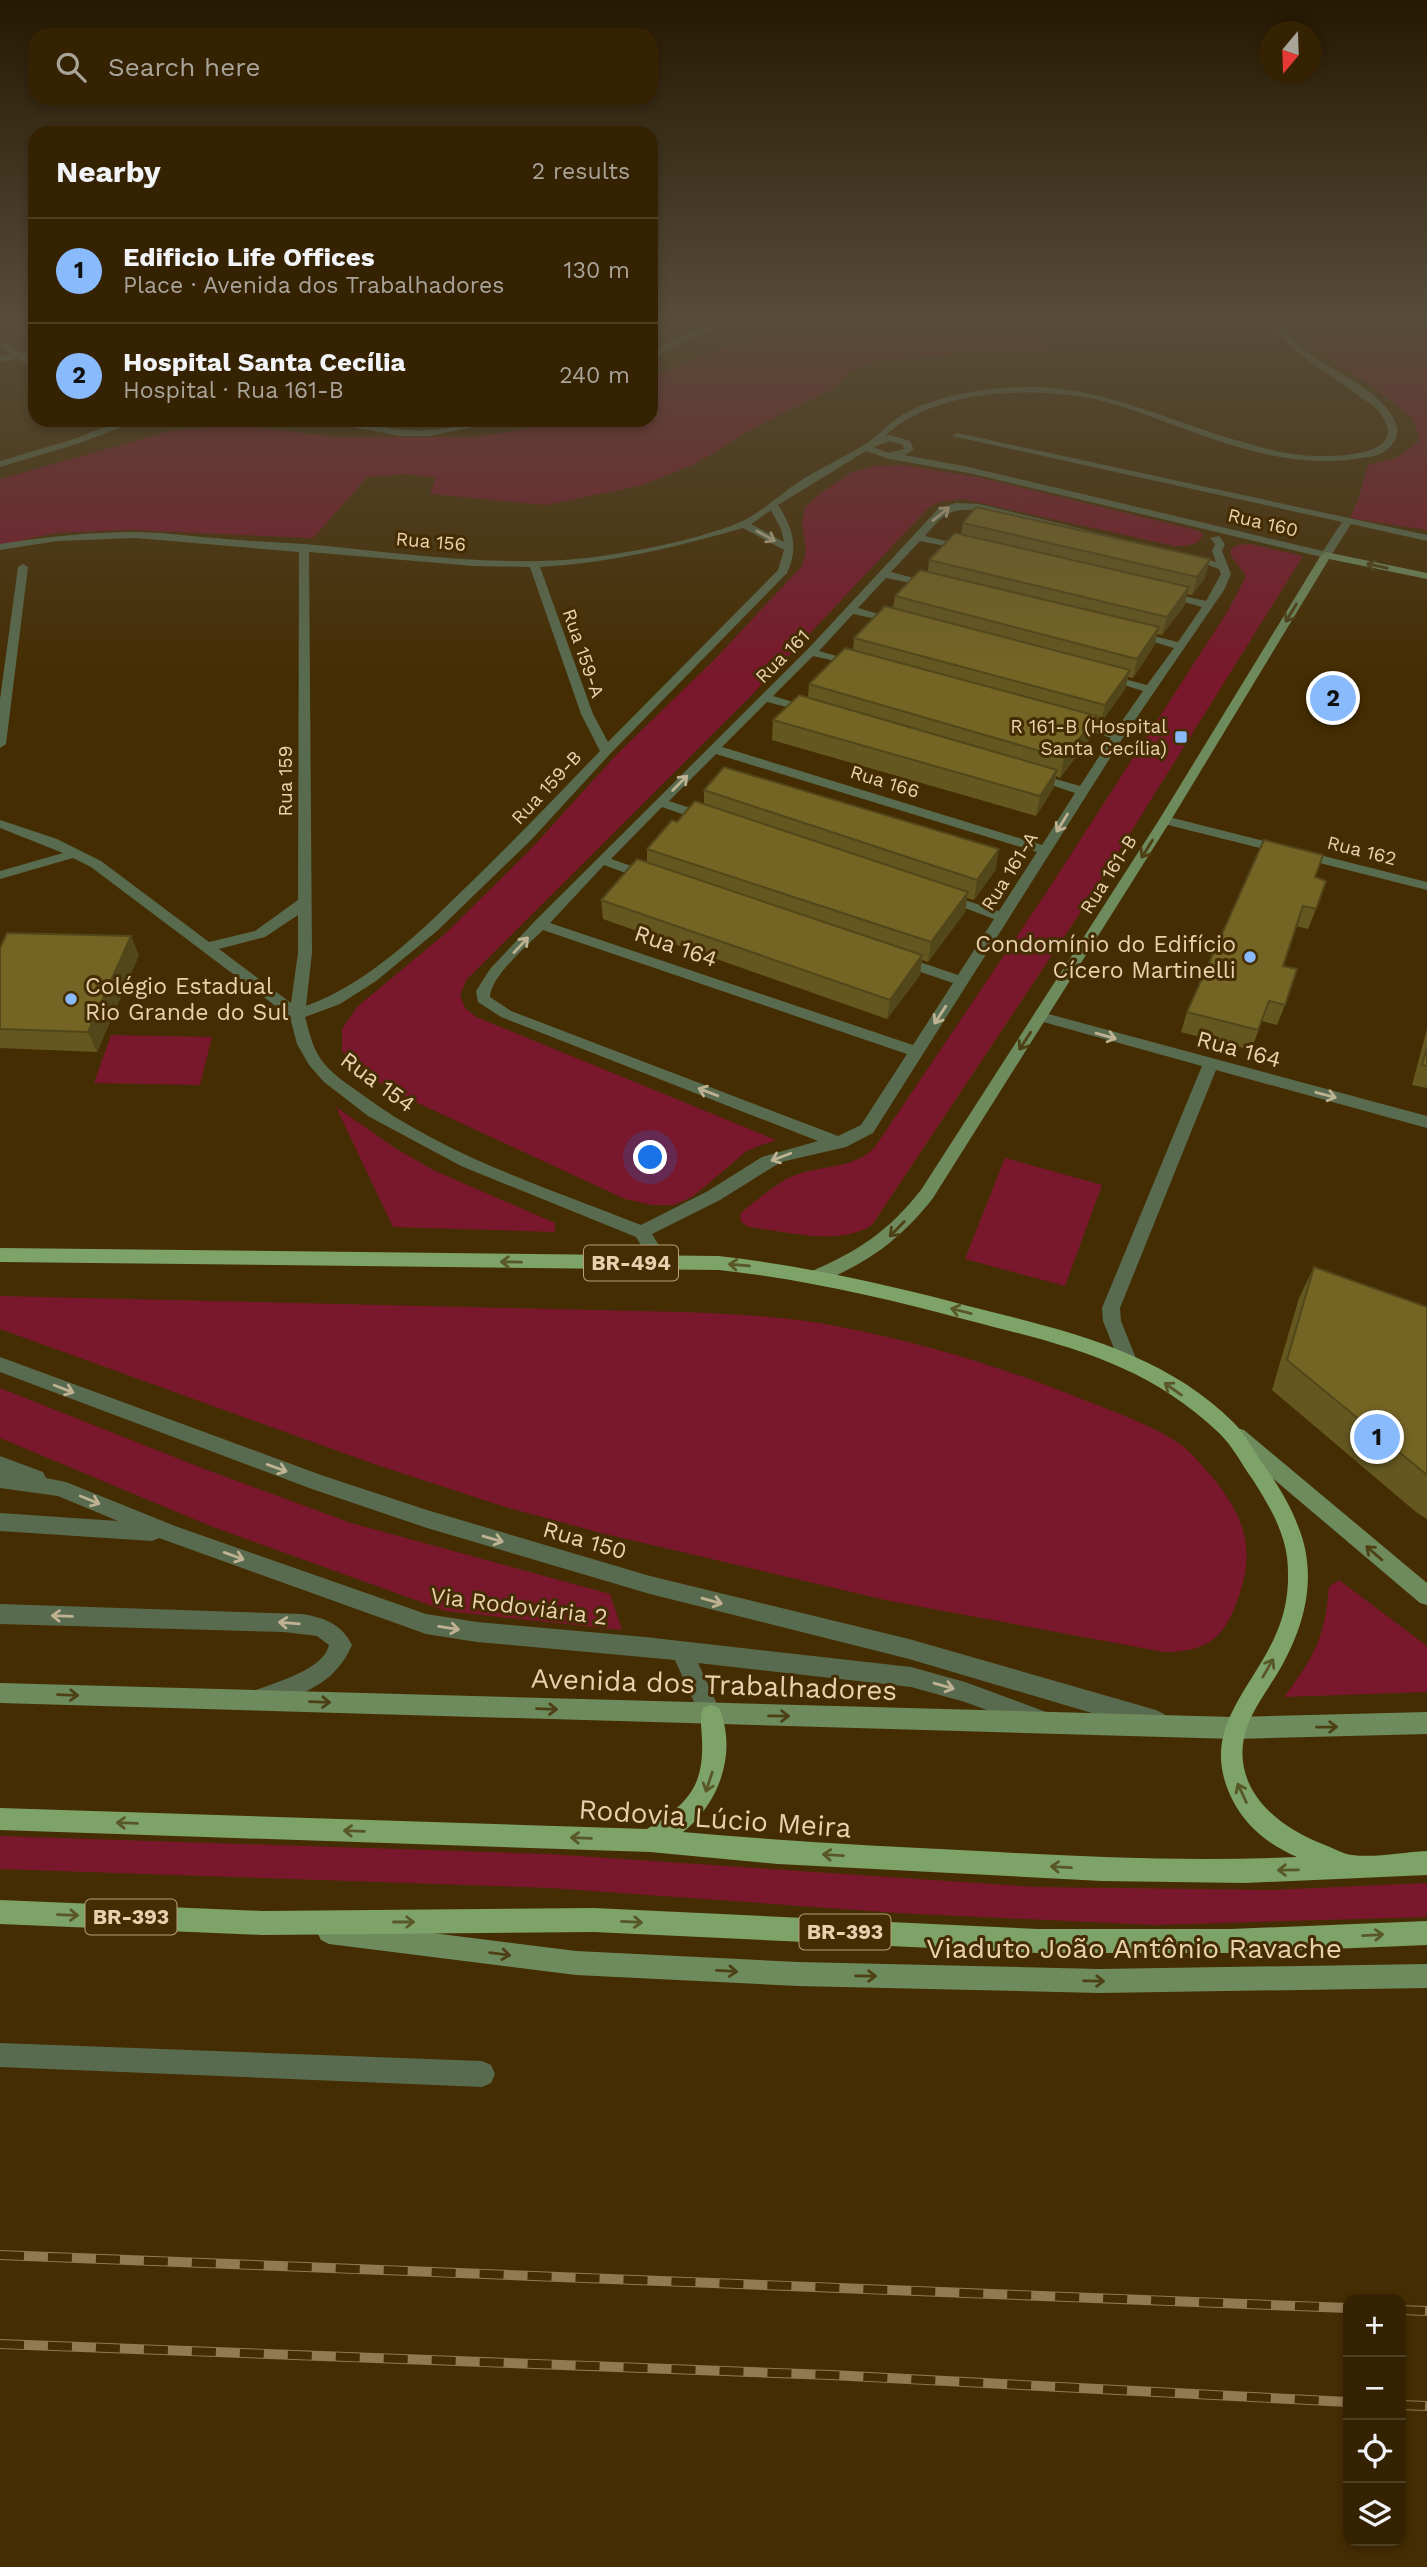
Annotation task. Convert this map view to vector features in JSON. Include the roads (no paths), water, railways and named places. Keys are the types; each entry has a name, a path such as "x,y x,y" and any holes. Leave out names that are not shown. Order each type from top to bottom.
{"main road":[{"name":"BR-494","path":"0,1255 754,1266 897,1294 1066,1339 1128,1361 1163,1381 1228,1429"},
{"path":"1228,1429 1287,1520 1295,1544 1299,1592 1279,1651 1234,1728 1232,1760 1236,1780 1255,1816 1276,1835 1300,1848 1356,1868"},
{"path":"650,1841 684,1819 703,1797 710,1781 714,1755 711,1715"},
{"name":"Rodovia Lúcio Meira","path":"0,1819 650,1841 778,1852 1102,1869 1245,1871 1427,1863"},
{"name":"BR-393","path":"0,1912 263,1923 594,1920 1038,1941 1231,1941 1427,1933"}],"street":[{"path":"0,464 84,438"},
{"name":"Rua 160","path":"877,439 895,438"},
{"path":"896,456 906,453 907,438"},
{"name":"Rua 160","path":"908,438 969,470"},
{"path":"965,438 1427,538"},
{"path":"1217,438 1266,452 1325,459 1362,456 1386,447 1391,438"},
{"name":"Rua 156","path":"0,547 57,538 136,535 474,563 587,561 633,554 744,524 774,506 805,482 877,439"},
{"path":"867,446 872,452 883,455"},
{"name":"Rua 160","path":"883,455 969,470 1211,541 1326,555 1427,576"},
{"name":"Rua 156","path":"837,463 883,455"},
{"path":"744,524 789,549 789,530 774,506"},
{"name":"Rua 161","path":"841,1143 506,1014 483,999 483,990 540,924 811,652 943,510 967,506 1125,541"},
{"name":"Rua 161-B","path":"817,1277 866,1255 883,1243 914,1211 1165,820 1347,522"},
{"path":"917,537 984,552"},
{"path":"1211,541 1220,544 1217,551 1225,568 1178,553 1211,541"},
{"name":"Rua 159","path":"297,1015 305,953 304,547"},
{"name":"Rua 159-B","path":"297,1015 335,1000 404,954 526,837 606,751 783,571 789,549"},
{"name":"Rua 159-A","path":"534,564 587,714 606,751"},
{"path":"0,744 23,567"},
{"name":"Rua 161-A","path":"642,1233 725,1189 751,1170 776,1158 817,1146 841,1143 867,1129 1082,791 1224,582 1225,568"},
{"path":"884,574 938,587"},
{"path":"1156,593 1209,605"},
{"path":"0,615 19,606"},
{"path":"850,610 902,624"},
{"path":"1127,633 1181,646"},
{"path":"811,652 864,667"},
{"path":"1097,675 1149,689"},
{"path":"766,698 818,713"},
{"path":"1065,722 1118,736"},
{"name":"Rua 166","path":"714,749 1045,850"},
{"path":"1016,772 1082,791"},
{"path":"660,802 726,824"},
{"name":"Rua 162","path":"1165,820 1427,886"},
{"path":"0,824 76,853 96,864 297,1015"},
{"path":"0,875 76,853"},
{"path":"602,860 666,882"},
{"path":"923,891 1003,917"},
{"path":"206,947 260,936 274,929 305,901"},
{"name":"Rua 164","path":"540,924 916,1052"},
{"path":"885,955 962,981"},
{"name":"Rua 154","path":"297,1015 305,1044 314,1061 329,1078 374,1112 467,1162 642,1233"},
{"name":"Rua 164","path":"1041,1017 1427,1122"},
{"path":"1128,1361 1112,1321 1111,1308 1210,1065"},
{"path":"642,1233 660,1263"},
{"name":"Rua 150","path":"0,1364 306,1479 427,1519 650,1585 909,1649 1169,1725"},
{"path":"1228,1429 1427,1596"},
{"path":"0,1464 59,1488"},
{"name":"Via Rodoviária 2","path":"0,1480 59,1488 170,1533 426,1623 477,1632 911,1677 965,1692 1048,1723"},
{"path":"0,1522 170,1533"},
{"path":"0,1614 285,1622 328,1630 337,1636 341,1645 334,1662 306,1680 256,1700"},
{"path":"682,1652 711,1715"},
{"name":"Avenida dos Trabalhadores","path":"0,1693 1234,1728 1427,1723"},
{"name":"Viaduto João Antônio Ravache","path":"263,1923 576,1963 798,1975 1099,1981 1427,1976"},
{"path":"0,2055 482,2074"}],"railway":[{"path":"0,2255 1343,2308"},
{"path":"1406,2310 1427,2311"},
{"path":"0,2344 831,2375 1343,2402"},
{"path":"1406,2405 1427,2406"}],"place":[{"name":"Hospital Santa Cecília","path":"1333,698"},
{"name":"R 161-B (Hospital Santa Cecília)","path":"1181,737"},
{"name":"Condomínio do Edifício Cícero Martinelli","path":"1250,957"},
{"name":"Colégio Estadual Rio Grande do Sul","path":"71,999"},
{"name":"Edificio Life Offices","path":"1377,1437"}]}
